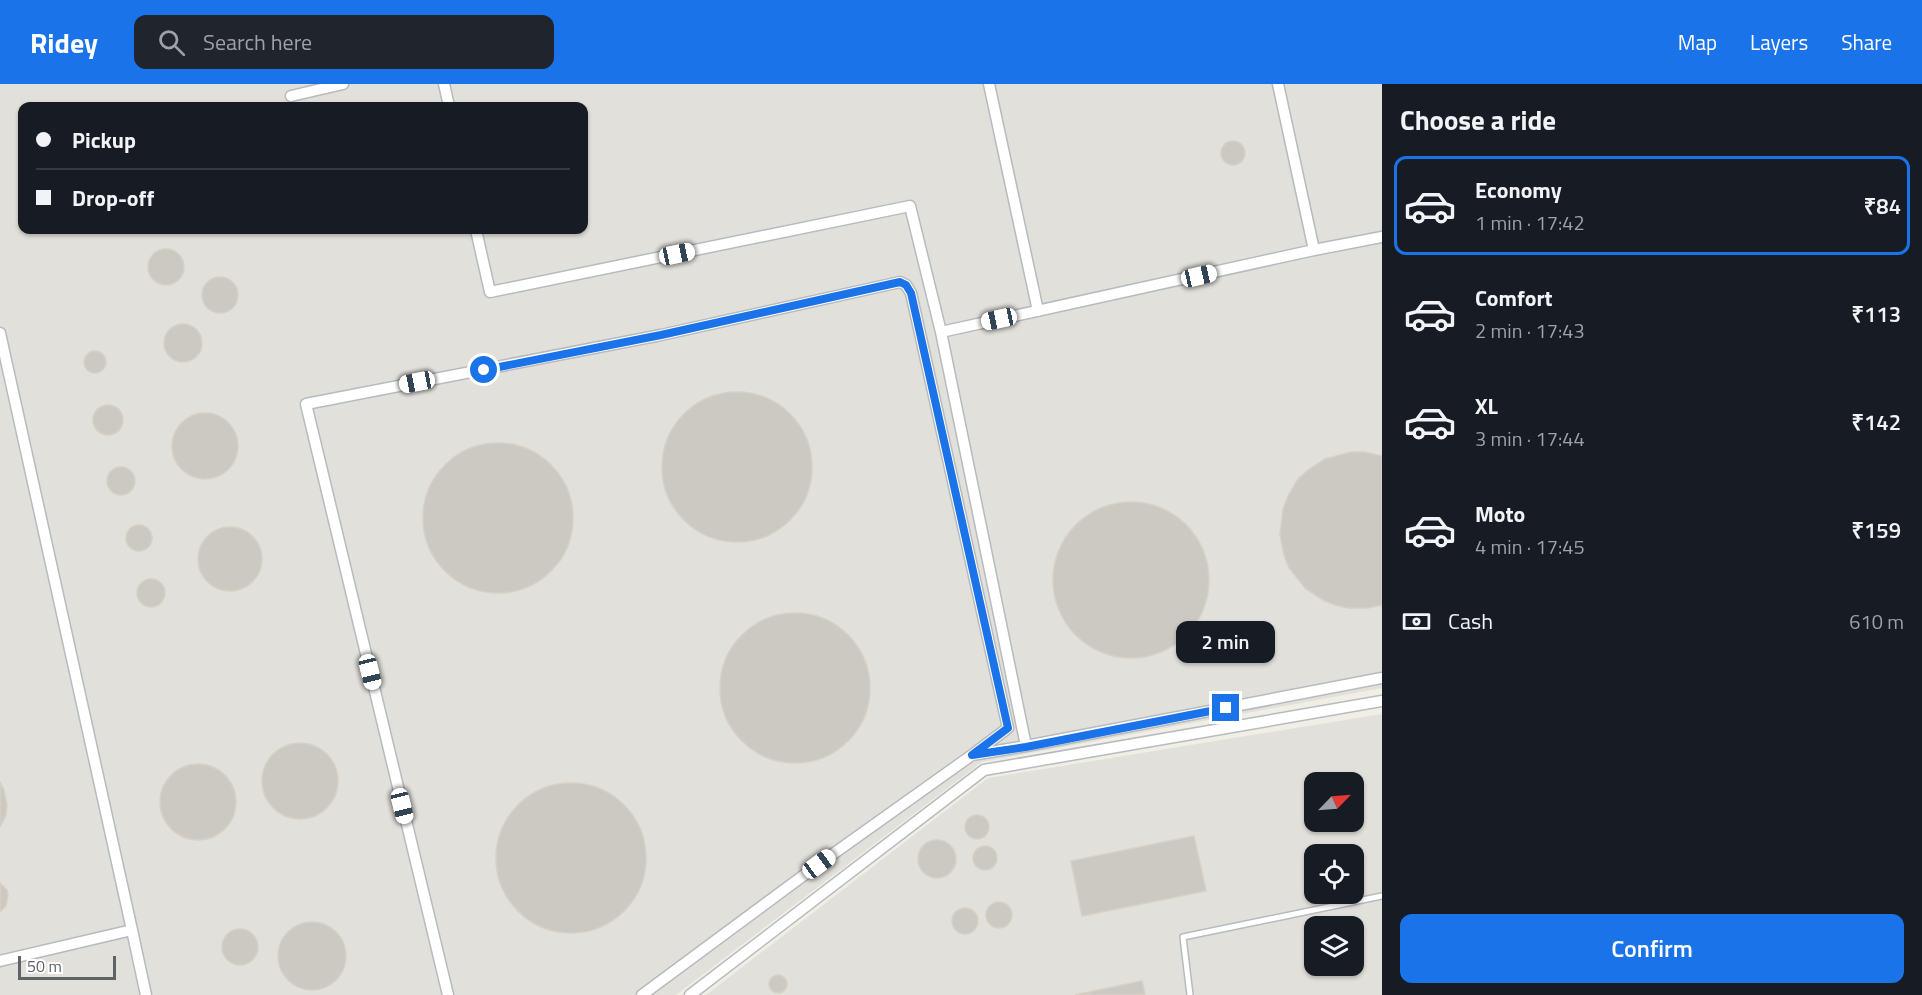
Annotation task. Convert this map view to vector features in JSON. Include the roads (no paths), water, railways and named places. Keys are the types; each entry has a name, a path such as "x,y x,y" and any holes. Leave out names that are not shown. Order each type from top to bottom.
{"street":[{"path":"291,96 343,84"},
{"path":"444,84 448,102"},
{"path":"989,84 1038,311"},
{"path":"1278,84 1314,250"},
{"path":"477,234 490,292 910,206 941,332 1026,747"},
{"path":"941,332 1382,237"},
{"path":"447,995 306,404 661,335 900,282 906,285 911,293 1008,728 642,995"},
{"path":"0,333 146,995"},
{"path":"972,755 1026,747 1382,678"},
{"path":"690,995 984,770 1382,701"},
{"path":"0,961 132,930"}],"lane":[{"path":"1190,995 1183,937 1382,896"}]}
